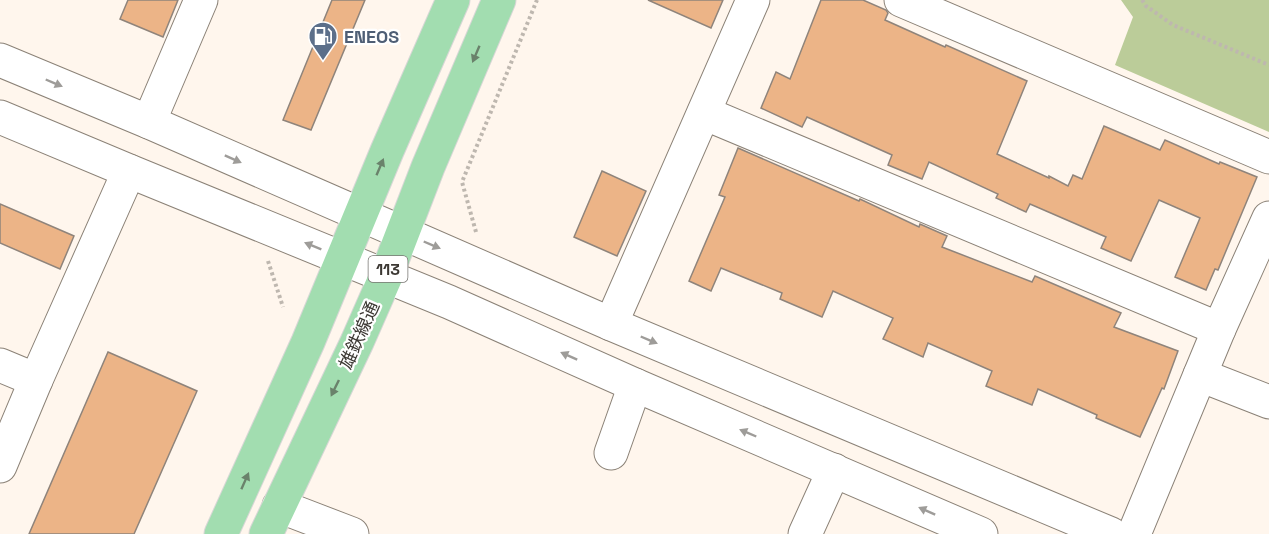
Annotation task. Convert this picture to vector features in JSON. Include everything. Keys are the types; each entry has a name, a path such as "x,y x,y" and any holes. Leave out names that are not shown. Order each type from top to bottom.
{"main road":[{"name":"113","path":"221,534 308,342 453,0"},
{"name":"雄鉄線通","path":"273,520 386,276 428,167 499,0"}],"street":[{"path":"149,122 201,0"},
{"path":"611,324 753,0"},
{"path":"902,0 1269,157"},
{"path":"0,60 149,122 611,324 1111,534"},
{"path":"704,113 1219,329"},
{"path":"0,117 448,302 981,534"},
{"path":"0,466 129,171"},
{"path":"1134,534 1219,329 1269,218"},
{"path":"0,365 36,380"},
{"path":"1200,375 1269,402"},
{"path":"611,453 635,385"},
{"path":"805,534 834,470"},
{"path":"273,520 352,534"}],"path":[{"path":"476,232 462,182 537,0"},
{"path":"1142,0 1146,6 1173,25 1269,65"},
{"path":"267,259 283,307"}],"green space":[{"path":"1121,0 1269,0 1269,132 1115,65 1133,17"}],"building":[{"path":"128,0 178,0 163,37 120,19"},
{"path":"332,0 365,0 311,130 283,120"},
{"path":"648,0 723,0 711,28"},
{"path":"821,0 863,0 886,10 888,13 885,20 1027,81 997,154 1068,186 1073,175 1082,179 1104,126 1160,150 1165,140 1219,164 1220,162 1257,177 1218,270 1215,269 1206,290 1175,277 1200,218 1159,200 1131,261 1101,248 1106,237 1030,204 1026,212 996,198 998,194 929,162 922,179 888,165 892,155 807,117 802,127 761,108 776,72 790,79"},
{"path":"738,148 859,201 860,199 919,227 920,224 947,236 942,247 1032,282 1035,276 1121,313 1114,327 1178,351 1164,389 1162,388 1140,437 1038,389 1032,405 986,386 992,371 928,343 923,357 883,339 893,318 833,291 822,317 780,299 782,293 721,268 711,291 689,281 725,197 719,195"},
{"path":"602,171 646,191 617,256 574,237"},
{"path":"0,204 74,236 60,269 0,243"},
{"path":"108,352 197,391 134,534 29,534"}],"place":[{"name":"ENEOS","path":"323,62"}]}
